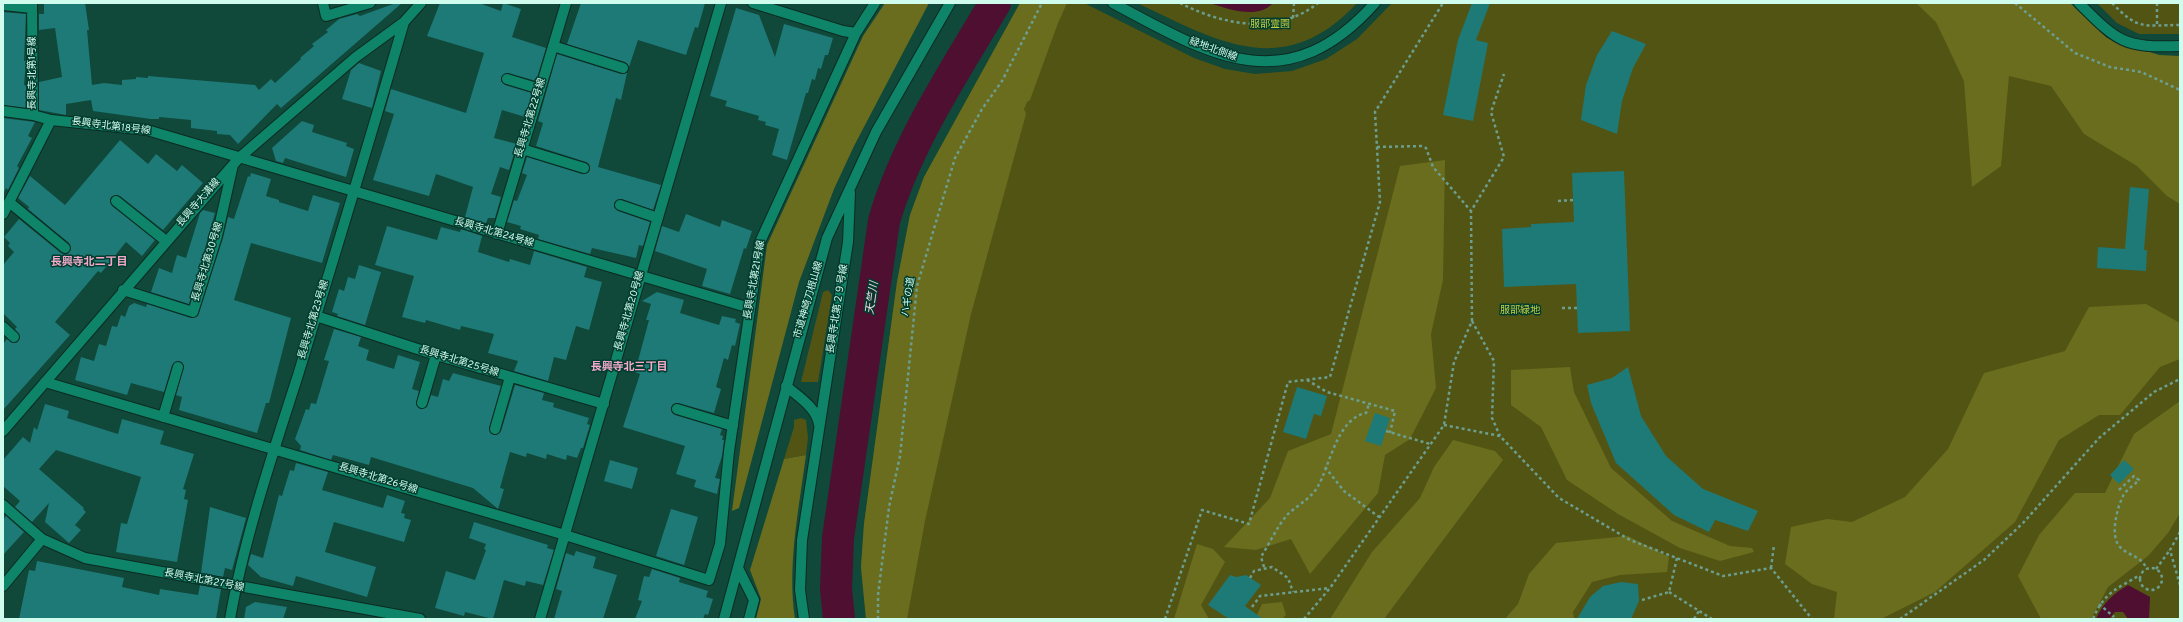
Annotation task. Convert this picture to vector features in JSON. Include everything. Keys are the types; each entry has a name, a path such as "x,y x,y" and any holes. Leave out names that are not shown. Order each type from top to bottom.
{"street":[{"path":"323,3 326,16 370,3"},
{"name":"長興寺大溝線","path":"3,431 123,290 236,161 356,57 404,22 421,3"},
{"name":"長興寺北第22号線","path":"497,234 566,3"},
{"name":"長興寺北第20号線","path":"540,619 721,3"},
{"path":"753,3 843,31 856,33"},
{"name":"長興寺北第21号線","path":"709,580 720,544 733,426 760,242 856,33 874,3"},
{"name":"市道神崎刀根山線","path":"724,619 827,238 886,113 950,3"},
{"name":"緑地北側線","path":"1113,3 1208,50 1239,59 1265,61 1303,56 1326,45 1347,32 1375,3"},
{"path":"2079,3 2107,31 2128,44 2150,47 2180,46"},
{"path":"3,5 32,6"},
{"name":"長興寺北第1号線","path":"32,6 32,115 51,120"},
{"name":"長興寺北第23号線","path":"230,619 236,587 275,449 354,192 404,22"},
{"path":"553,46 623,68"},
{"path":"507,78 540,89"},
{"path":"3,111 32,115"},
{"path":"3,214 51,120"},
{"name":"長興寺北第18号線","path":"51,120 147,130 236,161"},
{"path":"522,149 584,168"},
{"name":"長興寺北第24号線","path":"236,161 354,192 750,308"},
{"name":"長興寺北第30号線","path":"123,290 193,312 217,236 236,161"},
{"name":"長興寺北第２９号線","path":"804,619 800,590 800,566 848,242 850,189"},
{"path":"116,201 166,241"},
{"path":"9,202 65,248"},
{"path":"620,205 658,218"},
{"name":"長興寺北第25号線","path":"316,316 436,355 604,404"},
{"path":"3,327 14,336"},
{"path":"422,402 436,355"},
{"path":"163,417 178,367"},
{"path":"495,429 510,377"},
{"name":"長興寺北第26号線","path":"45,382 565,535 709,580"},
{"path":"786,386 815,413 820,427"},
{"path":"677,409 733,426"},
{"name":"長興寺北第27号線","path":"3,505 42,539 86,558 236,587 420,619"},
{"path":"3,586 42,539"},
{"path":"738,568 754,600 749,619"}],"path":[{"name":"ハギの道","path":"878,619 878,595 889,507 900,456 917,286 956,158 982,109 1002,81 1042,3"},
{"path":"1180,3 1214,17 1242,23 1274,23 1293,18 1318,3"},
{"path":"1293,18 1294,3"},
{"path":"1165,619 1202,510 1249,524 1288,382 1330,377 1380,202 1375,112 1442,3"},
{"path":"2015,3 2075,53 2110,67 2141,72 2180,90"},
{"path":"2112,3 2128,19 2139,25 2180,25"},
{"path":"2157,3 2157,25"},
{"path":"1304,619 1330,588 1444,425 1454,362 1472,321 1471,211 1504,157 1491,112 1504,74"},
{"path":"1377,147 1422,146 1426,148 1433,167 1471,211"},
{"path":"1558,201 1573,200"},
{"path":"1562,308 1577,308"},
{"path":"1472,321 1494,361 1492,418 1500,436 1559,498 1630,540 1723,576 1771,568"},
{"path":"1900,619 1984,560 2024,523 2099,438 2154,392 2180,379"},
{"path":"1306,380 1327,392 1394,411 1390,433"},
{"path":"1264,567 1260,557 1288,515 1303,503 1317,488 1332,450 1349,422 1359,415 1366,414 1369,404"},
{"path":"1444,425 1500,436"},
{"path":"1386,432 1430,444"},
{"path":"1325,466 1344,491 1379,517"},
{"path":"2119,490 2134,476 2138,480 2123,495 2114,531 2115,540 2121,548 2143,561 2147,569"},
{"path":"2156,569 2170,550 2180,532"},
{"path":"1774,545 1771,568 1812,619"},
{"path":"2170,550 2180,585"},
{"path":"1669,592 1677,558"},
{"path":"1250,578 1254,571 1264,567 1272,567 1288,578 1293,592"},
{"path":"2093,619 2099,604 2113,590 2140,575 2147,569 2156,569 2162,575 2162,584 2155,590 2146,590 2140,583 2140,575"},
{"path":"1252,607 1260,596 1330,588"},
{"path":"1642,600 1669,592 1712,619"},
{"path":"2099,604 2114,616"},
{"path":"1694,619 1699,611"}],"green space":[{"name":"服部緑地","path":"1020,3 1084,3 1194,58 1225,69 1255,74 1292,71 1326,59 1357,39 1392,3 2056,3 2096,48 2180,63 2180,619 866,619 861,567 864,524 897,282 910,215 924,177"},
{"name":"服部霊園","path":"1137,3 1357,3 1330,27 1303,42 1276,48 1250,47 1223,41 1195,30"},
{"path":"2097,3 2180,3 2180,34 2139,34 2117,23"},
{"path":"828,290 832,295 818,382 801,382 823,292"},
{"path":"801,418 806,420 808,438 806,455 784,459 794,427 794,420"}],"shaded area":[{"path":"885,3 929,3 854,146 834,189 799,282 739,508 732,511 767,245 863,36"},
{"path":"1020,3 1067,3 1058,23 1030,100 1027,102 1024,109 1026,114 971,314 925,521 907,619 866,619 861,567 864,524 897,282 910,215 924,177"},
{"path":"1210,3 1273,3 1267,8 1259,11 1243,12"},
{"path":"1916,3 2070,3 2107,38 2159,55 2180,56 2180,204 2167,196 2137,166 2084,134 2051,86 2009,76 2001,166 1972,187 1964,81 1936,22"},
{"path":"1445,160 1443,280 1431,334 1436,388 1410,439 1385,455 1378,493 1310,574 1291,539 1256,550 1224,547 1270,498 1288,451 1331,434 1400,166"},
{"path":"2146,304 2180,323 2180,359 2160,367 2120,415 2099,415 2059,440 2015,522 1935,592 1881,619 1834,619 1837,592 1812,584 1785,564 1791,527 1827,519 1852,522 1905,497 1948,449 1984,373 2065,351 2089,307"},
{"path":"1570,367 1574,392 1611,468 1672,521 1730,546 1752,548 1754,552 1720,561 1680,548 1618,514 1567,480 1541,427 1511,405 1511,370"},
{"path":"2180,401 2180,513 2168,533 2148,556 2108,587 2091,619 2041,619 2018,576 2039,535 2075,493 2105,493 2134,434"},
{"path":"1453,440 1495,451 1503,460 1384,619 1330,619 1372,552 1420,498 1434,467"},
{"path":"806,455 797,516 793,558 792,578 795,619 756,619 761,599 750,570 784,459"},
{"path":"1628,536 1669,557 1667,572 1620,575 1592,582 1573,612 1574,619 1505,619 1518,604 1529,574 1556,543"},
{"path":"1197,544 1213,549 1225,562 1201,605 1209,619 1174,619"},
{"path":"2128,585 2150,597 2149,619 2128,619 2123,612 2115,612 2109,619 2096,619 2109,599"},
{"path":"1282,602 1286,615 1282,619 1255,619 1262,604"}],"building":[{"path":"44,3 85,3 89,30 87,30 92,85 104,83 122,85 122,80 136,79 136,77 148,78 148,76 255,85 259,90 271,79 275,83 314,46 312,44 328,32 326,30 339,19 357,14 360,16 396,3 402,3 281,108 277,104 238,144 230,135 217,134 217,131 191,128 191,120 159,117 159,119 151,119 93,111 91,100 66,104 66,115 39,110 39,82 62,77 55,28 39,30 39,14 44,14"},
{"path":"440,3 479,3 501,11 503,3 521,9 512,37 546,48 536,81 508,73 501,77 501,81 505,85 532,93 525,117 502,110 494,138 517,144 509,170 500,167 491,194 501,197 495,218 488,218 486,223 465,217 473,187 436,174 429,196 373,180 394,114 385,111 391,89 466,113 484,53 427,36"},
{"path":"581,3 705,3 698,28 695,27 686,55 638,40 629,67 625,62 567,44"},
{"path":"1472,3 1490,3 1476,40 1488,43 1473,121 1443,115 1458,40"},
{"path":"736,8 759,15 775,57 784,24 833,38 828,55 825,55 821,69 818,68 815,80 812,79 808,93 806,93 787,160 772,155 779,129 765,125 766,122 758,120 759,116 725,106 727,101 710,96"},
{"path":"3,12 26,14 24,61 26,61 24,85 26,85 26,108 3,105"},
{"path":"1612,31 1646,44 1633,68 1622,101 1617,134 1581,120 1586,85 1597,55"},
{"path":"557,54 621,74 627,73 621,100 616,98 598,167 661,185 653,210 622,199 614,203 614,207 618,211 650,222 643,246 639,245 636,258 592,248 590,254 538,239 539,235 520,229 521,226 507,222 514,200 517,201 527,175 522,173 527,157 582,174 588,173 590,170 589,164 586,162 536,146 543,123 538,121"},
{"path":"359,63 381,71 372,108 342,99 351,70"},
{"path":"3,118 35,122 28,136 32,138 17,166 19,168 8,190 6,188 3,194"},
{"path":"302,121 314,125 312,132 347,143 346,146 354,149 346,177 285,158 283,163 276,161 272,148"},
{"path":"120,140 148,164 156,154 177,171 182,165 203,183 163,230 120,196 117,195 111,197 110,200 112,206 155,240 142,256 126,242 101,273 98,271 55,322 70,335 3,410 3,344 7,339 16,343 20,338 15,329 17,327 3,313 3,265 14,252 8,246 10,243 4,237 19,219 61,253 68,254 71,249 69,243 28,209 29,207 18,198 30,176 65,205"},
{"path":"1624,171 1630,331 1578,333 1576,284 1504,287 1502,229 1531,227 1531,224 1574,222 1572,173"},
{"path":"251,173 271,179 266,196 279,200 279,202 308,211 313,195 340,203 322,263 251,243 234,300 291,318 269,403 266,403 257,433 179,410 182,397 176,395 184,366 179,361 172,365 164,392 131,383 127,395 75,380 81,357 94,361 99,344 106,346 112,326 117,327 121,315 125,317 129,306 134,303 146,307 147,304 191,318 198,316 223,238 228,217 234,219 248,176 250,177"},
{"path":"2130,187 2149,189 2144,250 2147,250 2146,271 2097,268 2098,247 2125,249"},
{"path":"203,210 215,213 189,304 151,292 159,268 172,273 177,255 186,258 200,213"},
{"path":"686,214 720,227 722,220 752,231 746,249 744,248 730,294 702,286 707,269 655,251 662,226 679,232"},
{"path":"387,226 437,240 441,227 460,232 461,229 482,236 478,252 509,262 510,259 530,265 534,251 587,267 584,277 602,282 589,330 576,326 566,360 554,357 548,381 514,371 518,361 488,353 494,334 461,326 460,330 426,320 425,323 402,317 414,276 375,265"},
{"path":"359,265 381,272 365,325 337,316 338,314 332,312 339,289 344,291 348,277 355,279"},
{"path":"657,292 684,300 680,313 719,325 722,316 736,319 735,322 740,324 735,346 732,345 728,360 724,358 716,387 721,389 714,413 678,403 673,404 671,408 672,413 675,415 722,429 720,435 723,436 722,440 724,440 722,456 715,478 720,479 717,494 694,487 696,480 676,474 685,446 623,427 640,374 635,372 649,320 646,320 651,304 642,301"},
{"path":"334,329 361,337 358,346 369,350 366,360 394,369 398,355 420,362 412,389 419,391 416,404 420,409 427,407 431,395 438,397 443,379 449,381 453,373 501,386 489,428 491,434 497,435 501,431 515,385 544,393 542,400 554,403 553,407 589,418 587,424 590,425 583,448 581,448 577,458 567,455 566,460 547,454 546,459 527,453 526,457 510,452 500,488 504,489 498,509 473,488 371,457 369,465 333,455 331,460 300,450 301,446 295,439 306,409 309,410 311,403 316,404 329,361 324,360"},
{"path":"1628,367 1641,416 1666,456 1703,489 1758,511 1748,531 1715,520 1709,532 1674,515 1616,463 1591,403 1587,385 1612,378"},
{"path":"1297,387 1327,396 1321,416 1314,414 1306,439 1283,432"},
{"path":"45,404 69,411 67,418 118,434 122,419 164,431 160,444 194,454 183,489 186,490 184,499 188,500 177,562 116,552 121,523 127,524 141,477 56,450 39,469 84,508 83,509 86,512 75,525 81,530 69,543 45,522 49,503 32,522 15,507 20,501 3,486 3,460 23,437 30,443 34,427 37,430"},
{"path":"1375,413 1390,418 1381,446 1365,441"},
{"path":"610,460 638,468 632,489 604,481"},
{"path":"2124,460 2134,469 2119,484 2110,475"},
{"path":"296,463 328,472 322,490 383,508 387,495 405,501 401,513 405,514 404,518 411,520 404,542 334,522 325,552 376,567 367,597 296,576 293,586 261,577 248,565 251,554 263,558 279,495 282,496 290,470 294,471"},
{"path":"210,507 246,518 232,570 225,568 223,577 201,573"},
{"path":"671,509 698,517 684,565 656,556"},
{"path":"6,516 24,532 3,555 3,520"},
{"path":"474,522 548,545 547,548 554,550 543,585 526,581 525,586 504,580 493,619 465,612 464,616 435,608 446,571 475,580 486,550 484,549 486,544 469,538"},
{"path":"576,551 596,557 593,568 617,575 603,619 554,619 562,591 556,589 566,553 574,556"},
{"path":"37,561 124,578 122,587 159,595 160,589 198,595 200,585 221,589 216,619 19,619 29,570 35,571"},
{"path":"652,569 680,578 679,582 708,591 706,597 713,599 708,615 705,614 703,619 635,619 642,601 638,600 644,576 649,577"},
{"path":"1230,575 1236,577 1246,575 1261,585 1245,606 1263,619 1229,619 1208,605"},
{"path":"1621,582 1638,584 1639,601 1631,619 1577,619 1590,597 1603,586"},
{"path":"255,602 287,607 283,619 244,619 246,607"}],"waterway":[{"name":"天竺川","path":"839,619 836,589 838,538 884,221 905,163 918,136 995,3"}],"district":[{"name":"長興寺北二丁目","path":"89,263"},
{"name":"長興寺北三丁目","path":"629,368"}]}
